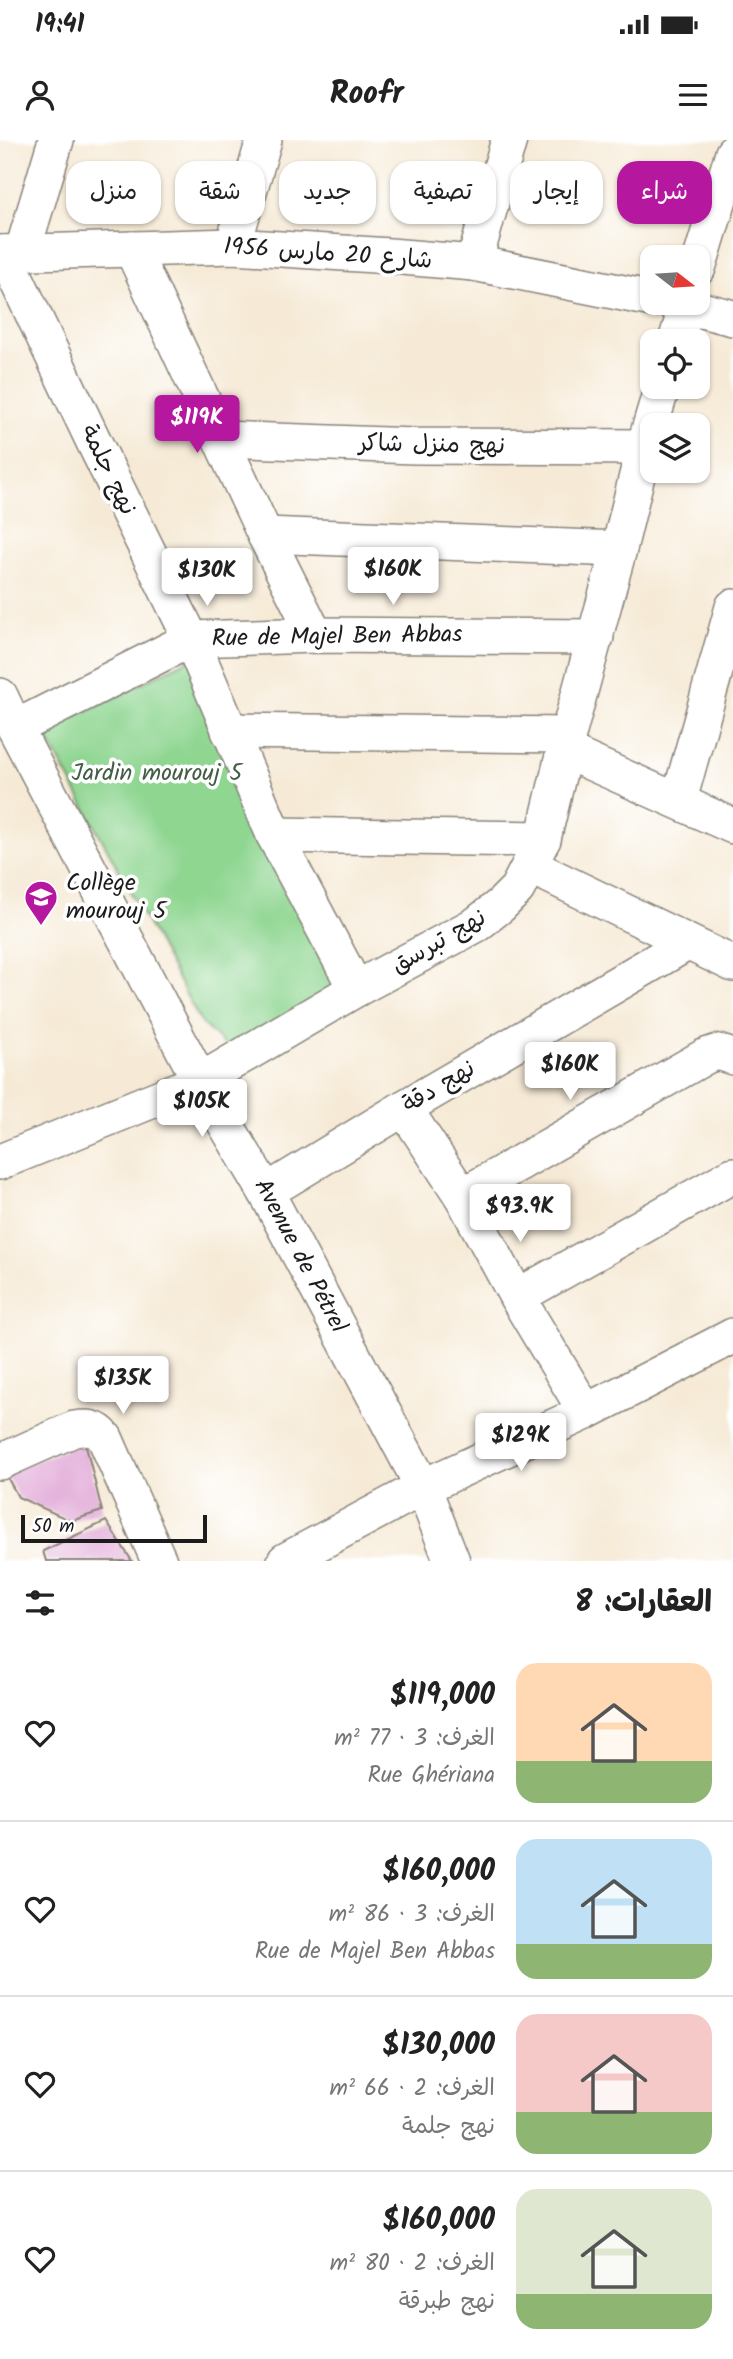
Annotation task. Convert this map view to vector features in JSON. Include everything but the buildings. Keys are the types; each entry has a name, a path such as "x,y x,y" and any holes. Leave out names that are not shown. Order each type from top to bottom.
{"street":[{"path":"9,253 56,140"},
{"path":"233,246 264,140"},
{"path":"474,263 509,140"},
{"path":"705,245 733,153"},
{"name":"شارع 20 مارس 1956","path":"9,253 233,246 474,263 640,296"},
{"path":"132,249 265,536 315,635"},
{"name":"نهج جلمة","path":"9,253 93,440 191,639 274,835 356,989"},
{"path":"710,312 733,318"},
{"name":"نهج منزل شاكر","path":"221,439 415,446 640,447"},
{"name":"نهج تبرسق","path":"0,1162 200,1081 356,989 477,924 517,889 536,853 596,637 640,460"},
{"path":"265,536 619,549"},
{"path":"679,800 721,697 733,607"},
{"name":"Rue de Majel Ben Abbas","path":"15,728 191,639 315,635 596,637"},
{"name":"Avenue de Pétrel","path":"0,696 200,1081 266,1192 423,1487 452,1561"},
{"path":"229,731 567,743 733,826"},
{"path":"274,835 536,853 687,943 733,964"},
{"name":"نهج دقة","path":"266,1192 687,943"},
{"path":"462,1196 720,1056"},
{"path":"404,1108 462,1196 517,1297 586,1412"},
{"path":"517,1297 733,1175"},
{"path":"285,1561 423,1487 586,1412 733,1336"},
{"path":"0,1462 74,1429 87,1427 99,1430 105,1438 159,1561"}],"green space":[{"name":"Jardin mourouj 5","path":"192,658 346,993 238,1057 202,1024 44,732"}],"place":[{"name":"Collège mourouj 5","path":"41,927"}]}
